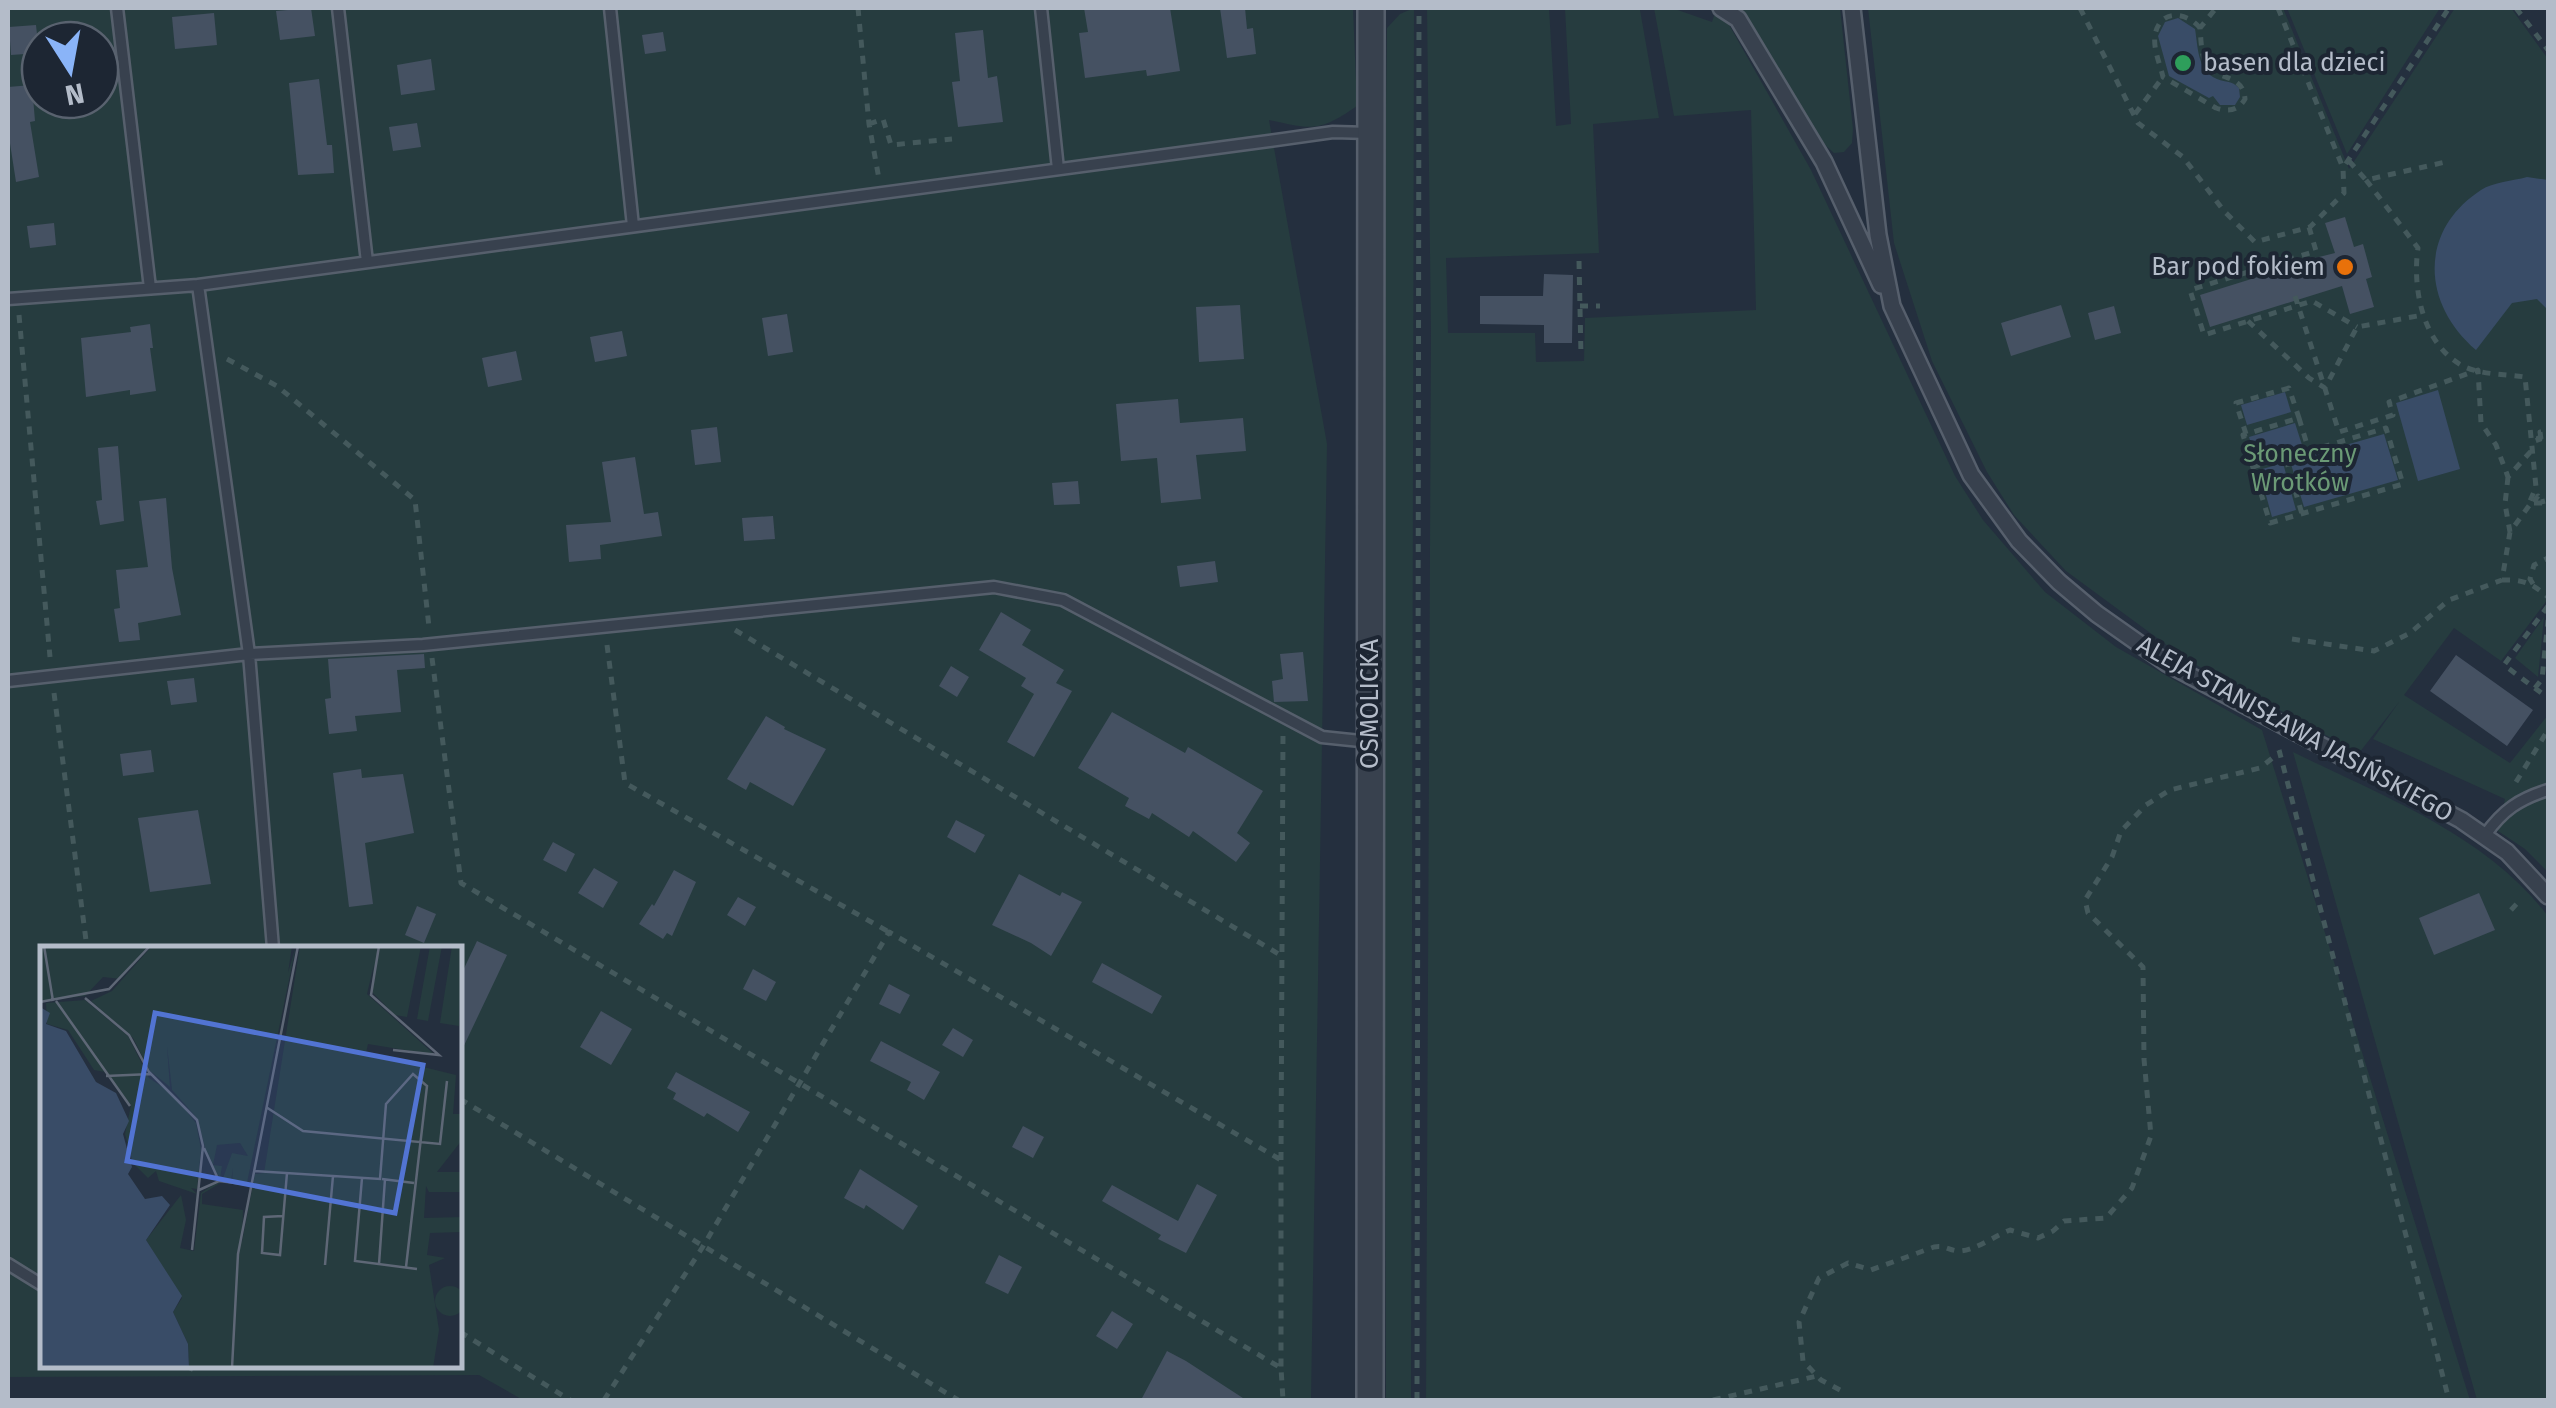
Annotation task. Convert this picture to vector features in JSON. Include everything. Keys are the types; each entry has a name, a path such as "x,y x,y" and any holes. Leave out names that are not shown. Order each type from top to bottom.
{"street":[{"name":"OSMOLICKA","path":"1370,1400 1371,8"},
{"path":"1721,8 1738,19 1824,162 1892,306"},
{"name":"ALEJA STANISŁAWA JASIŃSKIEGO","path":"1852,8 1881,254 1892,306 1971,475 2019,541 2059,582 2168,664 2485,835 2508,852 2548,896"}],"lane":[{"path":"118,8 150,288"},
{"path":"338,8 367,262"},
{"path":"610,8 633,226"},
{"path":"1041,8 1058,169"},
{"path":"13,299 198,285 1334,132 1371,133"},
{"path":"198,285 249,654 273,946"},
{"path":"8,681 249,654 430,643 994,588 1063,600 1322,737 1370,742"},
{"path":"2485,835 2496,819 2525,797 2548,790"},
{"path":"8,1264 40,1284"}],"path":[{"path":"858,8 869,124 881,192"},
{"path":"1417,1400 1419,8"},
{"path":"2080,8 2138,124 2183,157 2224,211 2254,242 2309,227 2344,193 2343,168 2278,8"},
{"path":"2200,28 2216,8"},
{"path":"2343,168 2448,8"},
{"path":"2516,8 2548,50"},
{"path":"2179,14 2200,28 2208,67 2239,82 2246,93 2242,104 2225,111 2163,77 2155,46 2158,26 2171,15 2179,14"},
{"path":"2134,116 2163,77"},
{"path":"869,124 884,119 891,145 952,139"},
{"path":"2348,160 2418,248 2416,291 2423,315 2456,362 2467,369 2525,377 2536,486 2530,496 2538,502 2510,532"},
{"path":"2366,180 2450,160"},
{"path":"2309,227 2316,250 2190,290 2204,335 2312,301 2357,327 2423,315"},
{"path":"2284,260 2288,273"},
{"path":"1579,261 1580,355"},
{"path":"2296,296 2342,442"},
{"path":"13,299 52,676 87,946"},
{"path":"1580,306 1600,306"},
{"path":"2248,321 2309,378 2326,388"},
{"path":"2326,388 2357,327"},
{"path":"206,358 228,359 276,386 415,500 461,883 1281,1368"},
{"path":"2339,432 2393,415 2390,402 2478,370"},
{"path":"2478,370 2484,432 2496,445 2508,477 2505,504 2510,532 2502,580"},
{"path":"2246,434 2236,403 2289,388 2309,450"},
{"path":"2252,467 2386,428 2402,484 2270,523 2252,467 2242,435 2299,418"},
{"path":"2534,439 2539,440 2539,435 2534,438 2536,442 2540,442 2540,432 2545,432"},
{"path":"2508,477 2532,450"},
{"path":"2286,458 2302,514"},
{"path":"2548,558 2534,565 2530,579 2548,597"},
{"path":"2292,639 2374,651 2410,634 2448,600 2502,580 2533,584"},
{"path":"2548,613 2504,665 2548,698"},
{"path":"2535,688 2542,678 2548,613"},
{"path":"709,615 1282,956"},
{"path":"604,626 626,783 1281,1160"},
{"path":"1283,716 1283,1400"},
{"path":"2272,720 2450,1400"},
{"path":"2496,819 2548,730"},
{"path":"1840,1390 1802,1361 1799,1322 1819,1278 1848,1263 1870,1270 1934,1247 1945,1245 1958,1251 1993,1242 2010,1230 2038,1238 2064,1221 2106,1218 2132,1188 2152,1136 2144,1059 2143,967 2088,913 2084,900 2112,857 2122,830 2146,805 2170,790 2260,768 2280,752"},
{"path":"604,1400 702,1248 888,932"},
{"path":"462,1100 958,1400"},
{"path":"462,1333 570,1400"},
{"path":"190,1368 194,1370"},
{"path":"1714,1400 1817,1376"}],"green space":[{"path":"8,8 1353,8 1357,106 1315,127 1269,120 1327,444 1311,1400 523,1400 479,1375 8,1377"},
{"path":"1414,8 1411,1400 1386,1400 1383,333 1387,28 1400,14"},
{"path":"1427,8 1549,8 1556,126 1571,124 1565,8 1637,8 1659,118 1593,124 1599,253 1446,258 1448,333 1535,333 1536,362 1584,361 1585,318 1756,310 1751,110 1674,116 1654,8 1672,8 1712,22 1715,13 1728,23 1811,170 1955,476 1983,520 2045,592 2116,647 2262,730 2470,1400 1426,1400 1431,334"},
{"path":"1741,8 1840,8 1853,129 1852,143 1844,152 1834,153 1823,143"},
{"name":"Słoneczny Wrotków","path":"1868,8 2283,8 2349,169 2455,8 2511,8 2548,59 2548,599 2501,661 2454,628 2404,695 2510,763 2548,715 2548,872 2525,849 2498,831 2505,799 2373,739 2399,702 2359,753 2187,660 2066,571 2014,515 1987,472 1932,361 1894,243"},
{"path":"2287,8 2440,8 2347,154"},
{"path":"2544,617 2538,677 2515,658"},
{"path":"2293,752 2397,802 2464,840 2523,887 2548,916 2548,1400 2477,1400"}],"water":[{"name":"basen dla dzieci","path":"2178,18 2195,29 2200,57 2210,75 2239,88 2240,97 2235,105 2220,105 2213,96 2209,98 2169,76 2158,36 2165,22"},
{"path":"2527,177 2548,180 2548,310 2537,299 2512,303 2476,350 2458,332 2437,290 2437,247 2460,207 2481,190"},
{"path":"2438,390 2460,469 2418,481 2396,403"},
{"path":"2285,392 2291,412 2247,425 2241,405"},
{"path":"2295,423 2302,445 2256,459 2249,437"},
{"path":"2384,434 2398,480 2304,507 2290,461"},
{"path":"2283,463 2296,510 2272,517 2259,470"}],"building":[{"path":"311,8 315,36 280,40 276,11"},
{"path":"1084,8 1170,8 1180,71 1147,76 1146,70 1085,78 1079,33 1088,32"},
{"path":"1220,8 1245,8 1247,29 1253,28 1256,54 1227,58"},
{"path":"214,13 217,45 175,49 172,17"},
{"path":"20,26 20,54 11,55 9,27"},
{"path":"983,30 988,78 997,76 1003,122 958,127 952,82 960,81 955,33"},
{"path":"663,32 666,51 645,54 642,35"},
{"path":"431,59 435,90 401,95 397,65"},
{"path":"319,79 334,173 298,175 289,83"},
{"path":"20,86 20,120 35,120 30,122 39,177 16,182 9,137 8,87"},
{"path":"417,123 421,147 393,151 389,127"},
{"path":"2345,217 2354,247 2363,244 2372,277 2366,279 2374,307 2350,314 2342,286 2210,327 2200,295 2277,271 2278,276 2317,264 2315,258 2335,253 2325,223"},
{"path":"54,223 56,245 30,248 27,226"},
{"path":"1544,274 1573,275 1572,343 1544,343 1544,325 1480,324 1480,296 1543,296"},
{"path":"1240,305 1244,359 1199,362 1196,307"},
{"path":"2061,305 2071,337 2011,356 2001,323"},
{"path":"2114,306 2121,333 2095,340 2088,313"},
{"path":"787,314 793,352 768,356 762,318"},
{"path":"150,324 156,391 130,395 130,390 86,397 81,338 131,332 130,327"},
{"path":"622,331 627,356 595,362 590,337"},
{"path":"516,351 522,380 488,387 482,358"},
{"path":"1178,399 1180,423 1243,418 1246,451 1196,455 1201,499 1161,503 1157,458 1121,461 1116,404"},
{"path":"717,427 721,462 695,465 691,430"},
{"path":"118,446 124,521 100,525 96,501 102,500 98,448"},
{"path":"635,457 644,514 658,512 662,536 600,545 601,559 569,562 566,525 611,522 602,462"},
{"path":"1078,481 1080,504 1054,505 1052,483"},
{"path":"166,498 181,615 138,623 140,640 119,642 114,609 120,608 116,570 148,567 139,501"},
{"path":"773,516 775,539 744,541 742,518"},
{"path":"1215,561 1218,582 1180,587 1177,566"},
{"path":"1001,612 1031,630 1022,645 1064,670 1056,683 1072,691 1034,757 1007,742 1034,694 1021,686 1026,678 979,650"},
{"path":"1303,652 1308,701 1274,702 1272,681 1283,679 1280,654"},
{"path":"424,654 425,668 397,670 401,712 355,716 357,731 329,734 325,699 331,698 328,659"},
{"path":"2456,655 2533,710 2507,746 2430,691"},
{"path":"951,666 969,677 957,697 939,686"},
{"path":"194,678 197,702 171,705 167,681"},
{"path":"1112,712 1185,753 1188,747 1263,791 1237,833 1250,843 1236,862 1193,831 1189,837 1152,813 1149,819 1125,806 1129,798 1078,768"},
{"path":"766,716 826,749 793,806 750,782 746,790 727,779"},
{"path":"151,750 154,772 123,776 120,754"},
{"path":"361,769 362,778 403,774 414,833 365,843 373,904 349,907 333,773"},
{"path":"198,810 211,884 150,892 138,818"},
{"path":"956,820 985,835 975,853 947,837"},
{"path":"553,842 575,854 566,872 543,860"},
{"path":"594,868 618,882 603,908 578,893"},
{"path":"674,870 696,882 672,936 667,933 663,939 639,924"},
{"path":"1019,874 1060,896 1062,892 1082,902 1051,956 992,925"},
{"path":"2479,893 2495,930 2434,955 2419,918"},
{"path":"738,897 756,907 745,926 727,915"},
{"path":"417,906 436,914 424,943 405,935"},
{"path":"477,941 507,955 462,1050 462,973"},
{"path":"1102,963 1162,996 1152,1014 1092,982"},
{"path":"753,969 776,982 766,1001 743,989"},
{"path":"889,984 910,995 900,1014 879,1004"},
{"path":"601,1011 632,1029 611,1065 580,1047"},
{"path":"953,1028 973,1040 963,1057 942,1045"},
{"path":"881,1041 940,1072 924,1100 907,1090 911,1082 870,1061"},
{"path":"676,1072 750,1112 738,1132 673,1099 676,1093 667,1088"},
{"path":"1023,1126 1044,1137 1033,1158 1012,1147"},
{"path":"860,1169 918,1206 903,1230 866,1205 864,1209 844,1198"},
{"path":"1197,1184 1217,1195 1186,1253 1102,1201 1112,1185 1178,1221"},
{"path":"999,1255 1022,1267 1008,1294 985,1283"},
{"path":"1112,1311 1133,1324 1117,1349 1096,1336"},
{"path":"1167,1351 1186,1361 1246,1400 1141,1400"}],"place":[{"name":"basen dla dzieci","path":"2183,63"},
{"name":"Bar pod fokiem","path":"2345,267"}]}
